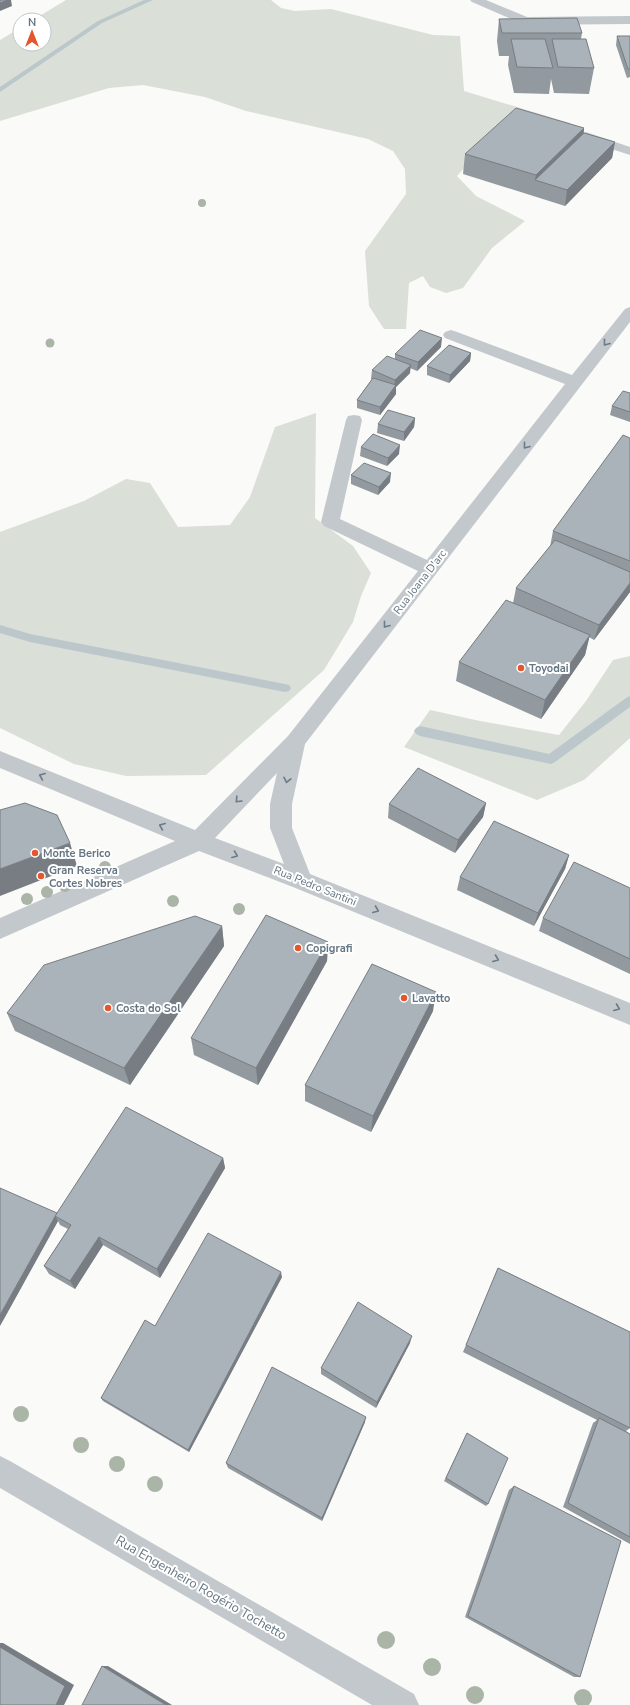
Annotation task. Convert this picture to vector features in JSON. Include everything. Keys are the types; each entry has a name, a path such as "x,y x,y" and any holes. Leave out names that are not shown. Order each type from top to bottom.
{"street":[{"path":"476,0 525,21 630,20"},
{"path":"584,136 630,151"},
{"name":"Rua Joana D'arc","path":"198,841 295,742 630,312"},
{"path":"451,335 576,382"},
{"path":"354,420 330,522 430,569"},
{"path":"295,742 281,804 281,828 301,880"},
{"name":"Rua Pedro Santini","path":"0,759 198,841 301,880 630,1014"},
{"path":"0,929 198,841"},
{"name":"Rua Engenheiro Rogério Tochetto","path":"0,1471 403,1705"}],"shaded area":[{"path":"66,0 271,0 281,8 295,11 331,9 433,35 460,36 464,91 570,123 501,126 457,176 476,196 525,221 492,248 463,288 446,293 430,287 423,276 409,283 406,329 384,329 369,306 365,251 406,194 405,169 393,151 368,139 246,111 205,97 143,85 109,88 0,121 0,40 12,33 12,52 52,52 52,12 46,12"},
{"path":"316,413 315,518 353,546 371,573 361,596 353,622 324,670 206,775 126,776 74,764 0,728 0,532 84,501 126,479 150,483 178,527 230,525 250,497 275,427"},
{"path":"630,656 630,738 584,780 537,800 404,747 430,710 480,721 559,735 586,701 613,660"}],"building":[{"path":"0,0 7,0 0,3"},
{"path":"577,18 582,33 502,33 499,19"},
{"path":"617,36 630,36 630,69 628,69"},
{"path":"511,39 545,39 553,68 517,67"},
{"path":"552,39 586,39 594,68 558,67"},
{"path":"516,108 584,128 536,175 465,154"},
{"path":"584,133 615,142 567,190 535,180"},
{"path":"420,330 442,338 418,362 395,354"},
{"path":"449,345 471,353 450,375 427,366"},
{"path":"387,356 411,365 395,380 372,370"},
{"path":"373,378 396,385 380,407 357,400"},
{"path":"623,391 630,393 630,412 612,406"},
{"path":"388,410 415,418 404,432 378,424"},
{"path":"373,434 400,445 388,458 361,447"},
{"path":"623,435 630,438 630,561 553,531"},
{"path":"364,463 391,473 379,487 351,475"},
{"path":"555,540 630,572 630,583 599,625 516,588"},
{"name":"Toyodai","path":"506,600 590,635 545,700 459,662"},
{"path":"418,768 486,803 458,840 389,804"},
{"path":"25,803 57,815 70,843 0,869 0,810"},
{"path":"494,821 569,855 538,913 460,877"},
{"path":"574,862 630,888 630,959 543,918"},
{"path":"266,915 328,942 256,1068 191,1038"},
{"name":"Costa do Sol","path":"195,916 222,926 124,1068 7,1013 44,965"},
{"path":"372,964 436,992 373,1116 305,1085"},
{"path":"126,1107 223,1158 157,1269 99,1237 70,1281 44,1266 71,1225 55,1216"},
{"path":"0,1188 57,1213 0,1315"},
{"path":"208,1233 281,1272 188,1450 101,1398 145,1320 155,1326"},
{"path":"498,1268 630,1332 630,1428 466,1345"},
{"path":"358,1302 412,1336 377,1402 321,1368"},
{"path":"272,1367 366,1417 322,1518 226,1463"},
{"path":"599,1418 630,1434 630,1537 568,1503"},
{"path":"467,1433 508,1458 488,1504 446,1478"},
{"path":"514,1486 621,1541 580,1677 468,1616"},
{"path":"0,1647 65,1686 56,1705 0,1705"},
{"path":"102,1666 166,1705 82,1705"}],"waterway":[{"path":"0,90 100,22 150,0"},
{"path":"0,629 30,638 285,688"},
{"path":"420,731 551,759 630,701"}],"place":[{"name":"Toyodai","path":"521,668"},
{"name":"Monte Berico","path":"35,853"},
{"name":"Gran Reserva Cortes Nobres","path":"41,876"},
{"name":"Copigrafi","path":"298,948"},
{"name":"Lavatto","path":"404,998"},
{"name":"Costa do Sol","path":"108,1008"}]}
